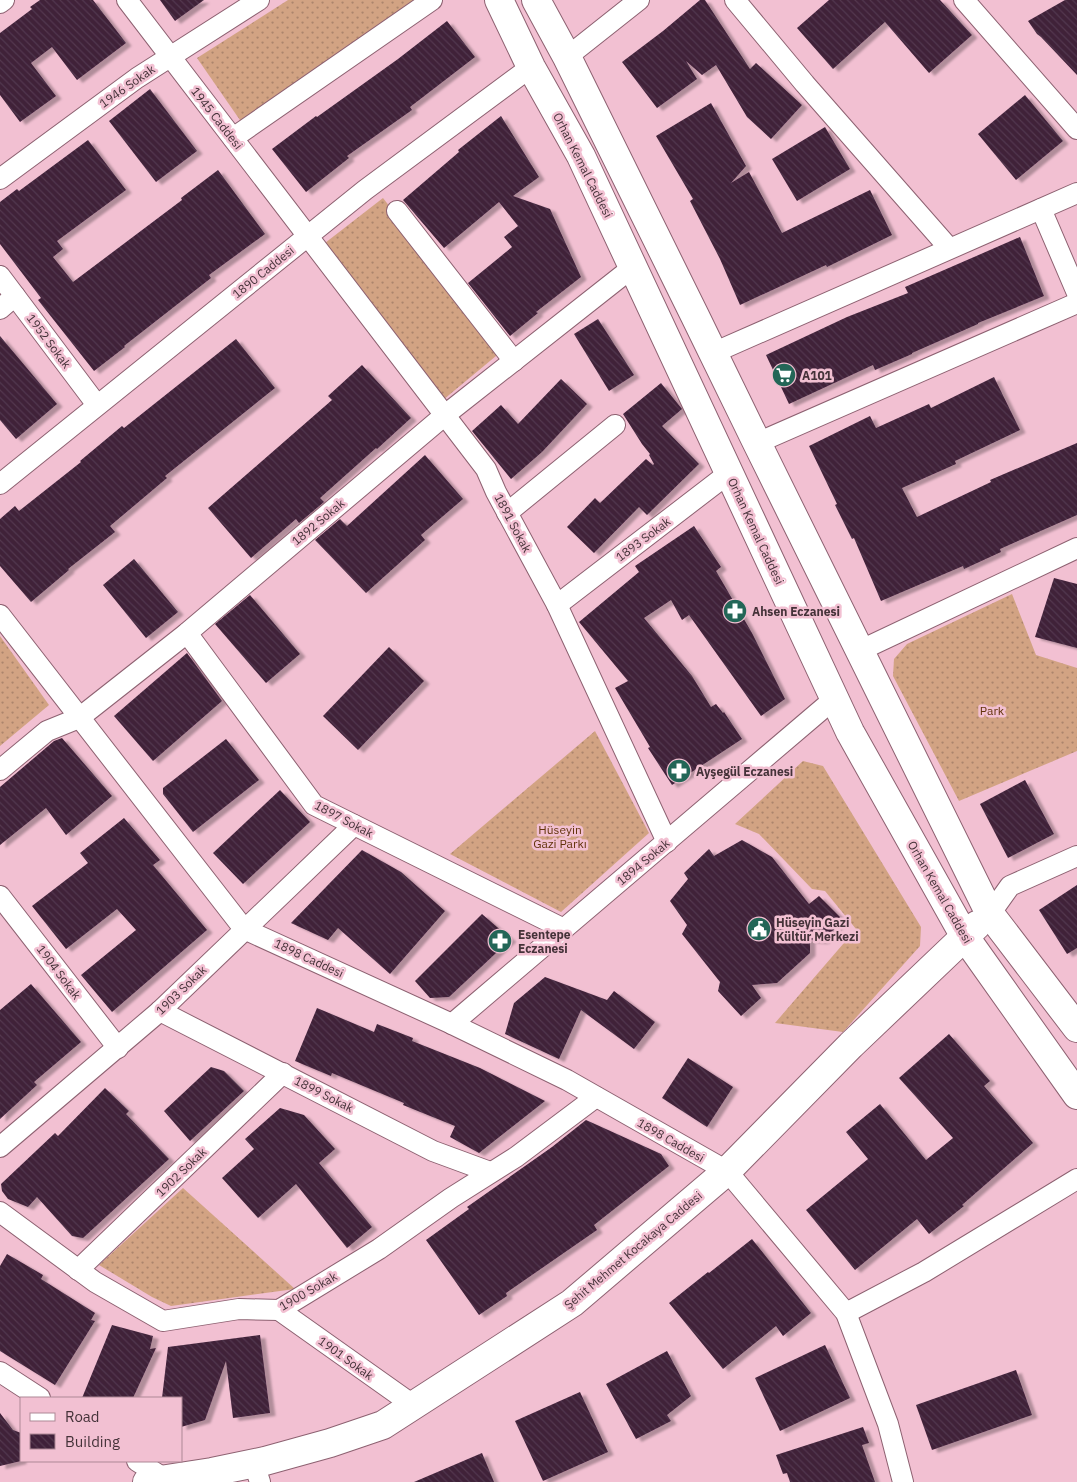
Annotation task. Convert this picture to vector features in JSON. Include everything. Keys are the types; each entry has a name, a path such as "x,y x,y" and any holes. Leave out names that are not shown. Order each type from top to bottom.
{"main road":[{"name":"Orhan Kemal Caddesi","path":"499,0 531,67 581,156 850,732 964,936 1077,1095"},
{"path":"536,0 567,57 990,914 1077,1028"},
{"path":"531,67 567,57"},
{"name":"Şehit Mehmet Kocakaya Caddesi","path":"156,1481 257,1473 330,1443 383,1424 572,1303 727,1171 851,1045 964,936 990,914"}],"street":[{"path":"0,3 4,0"},
{"name":"1945 Caddesi","path":"127,0 308,236"},
{"name":"1946 Sokak","path":"0,179 136,78 259,0"},
{"path":"233,138 432,0"},
{"path":"567,57 639,0"},
{"path":"736,0 805,84 949,248"},
{"path":"964,0 1077,129"},
{"name":"1890 Caddesi","path":"0,484 366,190 531,67"},
{"path":"713,353 1077,193"},
{"path":"1041,209 1077,293"},
{"path":"397,211 514,361"},
{"name":"1891 Sokak","path":"308,236 486,469 507,513 557,605 667,842"},
{"name":"1892 Sokak","path":"0,770 48,731 79,718 187,633 445,415 633,267"},
{"name":"1952 Sokak","path":"0,276 7,303 97,405"},
{"path":"757,443 1077,303"},
{"path":"507,513 615,425"},
{"name":"1893 Sokak","path":"557,605 729,473"},
{"path":"859,651 1077,548"},
{"name":"1898 Caddesi","path":"0,615 244,929 452,1024 567,1080 727,1171"},
{"name":"1897 Sokak","path":"187,633 314,805 564,929"},
{"name":"1894 Sokak","path":"452,1024 834,699"},
{"name":"1903 Sokak","path":"0,1147 160,1011 354,825"},
{"path":"990,914 1010,886 1077,856"},
{"name":"1904 Sokak","path":"0,896 118,1048"},
{"name":"1899 Sokak","path":"160,1011 433,1151 490,1172"},
{"name":"1902 Sokak","path":"78,1270 283,1074"},
{"name":"1900 Sokak","path":"0,1212 95,1282 163,1321 239,1309 280,1310 380,1249 490,1172 516,1157 596,1097"},
{"path":"727,1171 846,1313 888,1424 903,1482"},
{"path":"846,1313 924,1272 1077,1179"},
{"name":"1901 Sokak","path":"280,1310 413,1406"},
{"path":"0,1372 38,1397"},
{"path":"137,1462 156,1481"}],"green space":[{"path":"288,0 417,0 242,123 197,58"},
{"path":"383,198 502,351 443,400 325,243"},
{"name":"Park","path":"1012,594 1036,655 1077,668 1077,751 959,801 893,676 894,659 907,644"},
{"path":"0,636 49,705 0,746"},
{"name":"Hüseyin Gazi Parkı","path":"595,731 649,833 561,912 450,854"},
{"path":"803,761 823,766 921,927 920,946 843,1032 775,1023 856,929 825,891 812,889 759,834 735,824"},
{"path":"183,1188 295,1289 171,1306 152,1297 99,1265"}],"building":[{"path":"40,0 93,0 126,43 77,80 52,47 31,63 56,96 20,122 0,95 0,33 32,9 30,7"},
{"path":"160,0 204,0 175,21"},
{"path":"700,0 705,0 750,69 756,63 802,105 771,139 747,117 716,65 702,75 686,61 697,79 657,108 622,62"},
{"path":"829,0 940,0 972,35 929,73 885,22 833,69 797,28"},
{"path":"1065,0 1077,0 1077,75 1037,34 1028,21"},
{"path":"447,21 475,57 410,107 412,110 347,156 349,158 306,192 272,149 398,59"},
{"path":"150,89 197,151 156,182 109,121"},
{"path":"1025,95 1063,141 1016,180 978,134"},
{"path":"711,103 746,166 731,183 749,172 782,233 870,190 892,235 827,267 826,265 740,305 720,259 690,201 693,199 656,136"},
{"path":"501,116 539,177 513,196 550,209 581,277 536,312 538,313 510,336 468,283 512,247 504,237 518,226 499,202 444,248 403,200 459,152 458,150"},
{"path":"825,127 850,169 797,201 772,159"},
{"path":"88,140 126,190 57,241 63,249 53,257 73,282 182,200 181,198 218,170 265,234 209,275 211,278 94,371 38,300 41,298 0,244 0,202 17,189 19,191"},
{"path":"1020,237 1044,296 978,323 875,370 873,365 789,404 766,355 847,317 908,293 905,287"},
{"path":"598,319 634,375 609,391 574,334"},
{"path":"0,336 57,404 16,439 0,420"},
{"path":"236,339 275,388 165,476 167,478 110,526 115,532 68,569 31,602 0,566 0,519 15,506 19,511 81,462 122,426 124,428"},
{"path":"362,365 411,418 320,498 324,502 299,523 296,519 251,558 208,508 332,400 328,396"},
{"path":"994,377 1020,430 955,461 956,464 902,488 917,517 991,482 990,480 1077,443 1077,515 1000,549 1001,552 964,569 963,566 881,601 854,538 852,539 835,505 837,504 809,446 870,416 876,428 929,404 931,408"},
{"path":"561,379 587,404 542,452 511,479 472,431 501,405 518,424"},
{"path":"661,383 682,409 662,426 699,464 647,515 639,507 594,553 567,527 595,498 600,503 646,459 654,464 650,454 623,414"},
{"path":"425,455 463,499 421,535 425,540 366,593 315,540 340,519 347,526"},
{"path":"694,526 721,567 716,571 752,633 785,699 761,716 689,615 682,620 671,600 644,618 692,676 711,707 716,704 724,712 742,739 672,785 648,748 650,747 615,688 628,681 579,622 639,572 635,566"},
{"path":"134,559 178,612 146,638 103,585"},
{"path":"1054,578 1077,584 1077,648 1035,637"},
{"path":"250,595 300,654 266,683 215,624"},
{"path":"389,647 424,681 358,750 323,716"},
{"path":"187,653 222,701 153,761 114,716"},
{"path":"62,738 112,796 66,835 46,808 0,845 0,787 54,741"},
{"path":"226,739 259,780 193,832 163,794 163,788"},
{"path":"1025,780 1054,834 1008,858 980,804"},
{"path":"280,790 310,822 243,884 213,853"},
{"path":"124,818 160,860 153,865 207,930 112,1012 81,975 136,930 117,909 66,949 32,906 88,863 80,853"},
{"name":"Hüseyin Gazi Kültür Merkezi","path":"742,840 772,857 809,904 819,896 840,917 839,924 823,941 810,940 810,953 777,983 752,985 761,998 741,1016 718,991 720,982 682,934 687,925 670,901 688,879 684,873 709,849 714,856"},
{"path":"362,850 401,872 445,911 390,974 338,928 328,940 291,923"},
{"path":"1077,885 1077,948 1067,954 1039,910"},
{"path":"482,914 511,939 449,997 430,998 415,981"},
{"path":"545,977 607,1000 614,991 655,1022 634,1049 581,1010 559,1059 505,1034 514,1003"},
{"path":"31,984 81,1042 34,1082 37,1085 0,1119 0,1010"},
{"path":"317,1008 374,1032 377,1024 413,1038 412,1041 480,1068 545,1101 479,1153 450,1137 455,1126 332,1073 331,1076 295,1061"},
{"path":"949,1034 990,1081 984,1086 1033,1143 962,1205 964,1206 929,1234 917,1219 855,1270 806,1210 868,1159 846,1132 880,1104 926,1160 953,1138 899,1078"},
{"path":"688,1058 733,1087 707,1127 662,1098"},
{"path":"211,1067 224,1071 244,1091 190,1141 164,1111"},
{"path":"105,1088 129,1111 126,1114 169,1159 83,1238 72,1236 37,1197 28,1207 8,1199 2,1191 1,1184 55,1133 58,1136"},
{"path":"280,1108 304,1115 335,1149 319,1163 372,1227 347,1248 296,1184 258,1218 222,1178 254,1149 245,1139"},
{"path":"586,1120 661,1154 669,1166 594,1225 597,1230 506,1293 507,1296 479,1315 426,1240 469,1209 467,1207 552,1147"},
{"path":"752,1239 811,1313 783,1336 776,1326 723,1369 669,1303"},
{"path":"7,1254 43,1275 41,1279 95,1313 91,1320 95,1321 55,1385 0,1351 0,1266"},
{"path":"112,1325 153,1336 150,1349 156,1348 133,1397 82,1397"},
{"path":"260,1335 270,1413 233,1418 226,1361 205,1420 182,1427 182,1397 162,1397 168,1347"},
{"path":"825,1345 850,1398 780,1431 755,1378"},
{"path":"667,1351 691,1396 667,1415 671,1421 636,1439 606,1384"},
{"path":"1016,1370 1032,1415 932,1450 916,1405"},
{"path":"580,1392 608,1452 543,1481 515,1421"},
{"path":"0,1413 13,1430 20,1433 20,1461 0,1466"},
{"path":"863,1427 869,1443 862,1445 875,1482 790,1482 787,1473 783,1474 776,1455"},
{"path":"482,1453 494,1482 414,1482"}],"place":[{"name":"A101","path":"784,375"},
{"name":"Ahsen Eczanesi","path":"735,611"},
{"name":"Ayşegül Eczanesi","path":"679,771"},
{"name":"Hüseyin Gazi Kültür Merkezi","path":"759,929"},
{"name":"Esentepe Eczanesi","path":"500,941"}]}
